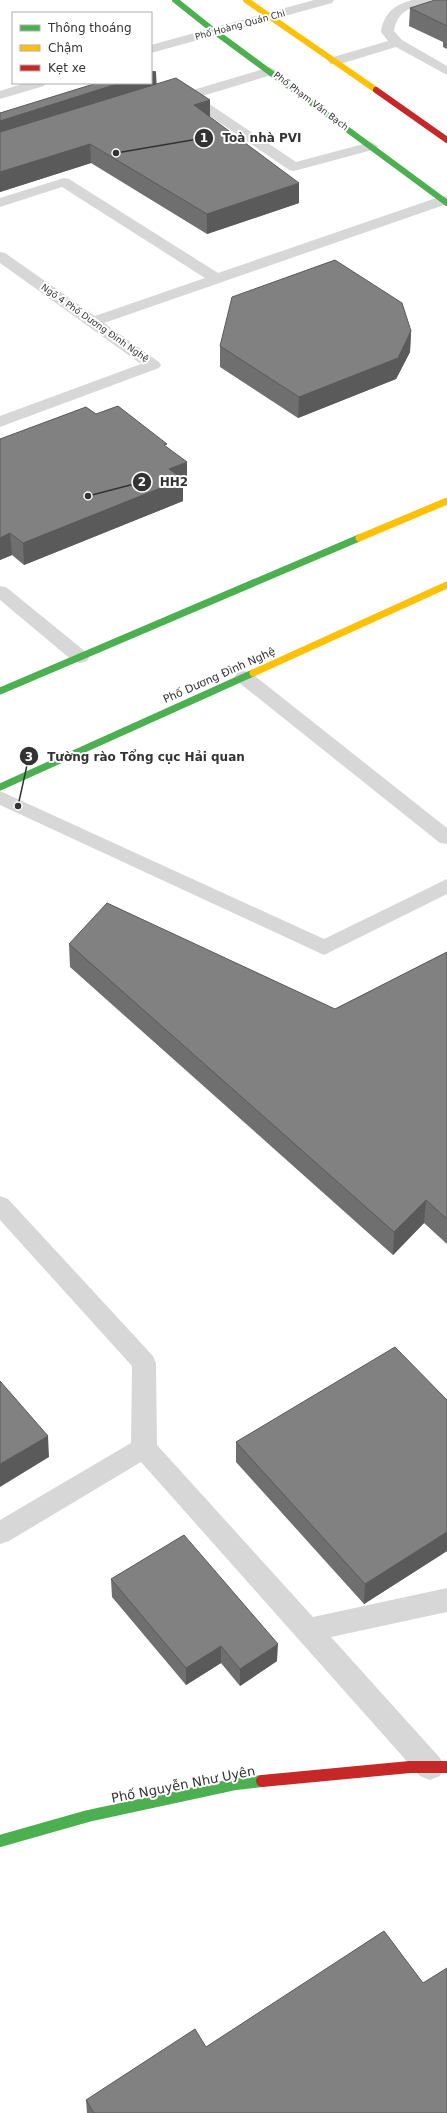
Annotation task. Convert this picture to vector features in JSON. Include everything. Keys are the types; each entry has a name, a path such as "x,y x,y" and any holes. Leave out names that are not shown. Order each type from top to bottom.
{"main road":[{"name":"Phố Phạm Văn Bạch","path":"175,0 214,31 445,202"},
{"path":"246,0 268,17 335,61 447,140"},
{"path":"0,691 341,544 447,501"},
{"name":"Phố Dương Đình Nghệ","path":"0,787 447,585"},
{"name":"Phố Nguyễn Như Uyên","path":"0,1841 88,1816 236,1784 410,1767 439,1767"}],"street":[{"name":"Phố Hoàng Quán Chi","path":"152,49 328,0"},
{"path":"426,0 397,9 389,19 387,32 397,43 447,71"},
{"path":"335,61 397,43"},
{"path":"188,96 270,71"},
{"path":"0,95 36,84"},
{"path":"171,92 179,90 294,167 371,146"},
{"path":"0,203 64,182 217,279"},
{"path":"93,322 445,202"},
{"name":"Ngõ 4 Phố Dương Đình Nghệ","path":"0,422 153,365 93,322 3,262"},
{"path":"0,591 80,657"},
{"path":"244,677 447,838"},
{"path":"0,797 324,948 447,886"},
{"path":"0,1205 144,1363 144,1448 308,1630 439,1767"},
{"path":"0,1533 144,1448"},
{"path":"308,1630 447,1600"}],"building":[{"path":"435,0 447,0 447,26 410,8"},
{"path":"176,78 210,100 194,105 299,183 207,214 90,144 0,172 0,132"},
{"path":"94,84 117,84 0,121 0,113"},
{"path":"335,260 402,303 411,331 398,358 299,397 220,346 232,297"},
{"path":"118,406 167,444 164,445 187,462 169,469 183,479 23,543 10,533 0,538 0,439 86,407 96,414"},
{"path":"107,903 335,1009 447,952 447,1219 426,1200 394,1232 69,944"},
{"path":"395,1347 447,1400 447,1532 365,1584 236,1442"},
{"path":"0,1381 48,1436 0,1464"},
{"path":"184,1535 278,1644 240,1669 221,1646 186,1668 111,1579"},
{"path":"384,1931 423,1983 447,1968 447,2113 94,2113 86,2100 195,2029 206,2047"}],"traffic: fast":[{"path":"175,0 214,31 447,203"},
{"path":"0,691 359,538"},
{"path":"0,787 253,673"},
{"path":"0,1841 88,1816 236,1784 262,1781"}],"traffic: slow":[{"path":"246,0 376,90"},
{"path":"359,538 447,501"},
{"path":"253,673 447,585"}],"traffic: jam":[{"path":"376,90 447,140"},
{"path":"262,1781 410,1767 447,1767"}],"place":[{"name":"Toà nhà PVI","path":"116,153"},
{"name":"HH2","path":"88,496"},
{"name":"Tường rào Tổng cục Hải quan","path":"18,806"}]}
